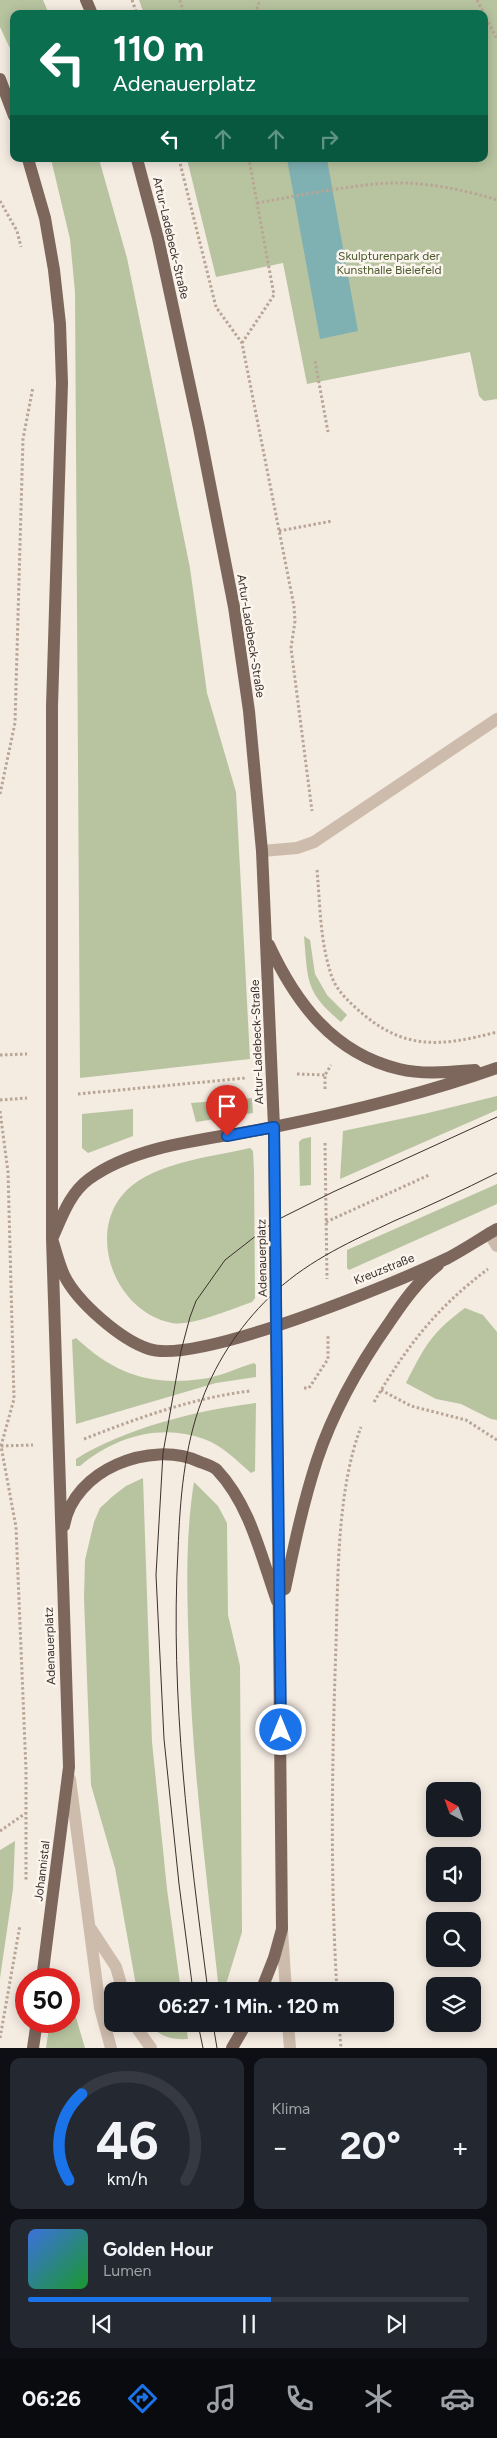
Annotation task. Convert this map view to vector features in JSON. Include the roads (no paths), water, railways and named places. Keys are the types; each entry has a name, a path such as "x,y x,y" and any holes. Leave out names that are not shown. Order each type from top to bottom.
{"main road":[{"path":"0,80 10,106"},
{"name":"Adenauerplatz","path":"29,162 45,218 60,324 62,383 52,706 52,1239 69,1767"},
{"name":"Artur-Ladebeck-Straße","path":"139,162 165,266 199,428 234,607 249,711 262,851 274,1127"},
{"path":"266,940 286,981 301,1003 324,1029 367,1057 399,1069 423,1072 496,1068"},
{"path":"274,1127 424,1092 496,1068"},
{"name":"Adenauerplatz","path":"265,1982 282,1929 280,1610 274,1127 160,1148 104,1169 73,1193 52,1239 65,1276 82,1299 121,1336 150,1349 181,1351 199,1348 276,1325"},
{"name":"Kreuzstraße","path":"276,1325 327,1307 448,1258 493,1231"},
{"path":"280,1610 308,1491 318,1458 344,1397 380,1335 412,1290 432,1270 448,1258"},
{"path":"61,1549 66,1516 73,1503 90,1482 109,1468 138,1456 170,1453 187,1456 215,1468 235,1492 247,1515 280,1610"},
{"name":"Johannistal","path":"43,1968 69,1767"},
{"path":"232,2048 241,2032"},
{"path":"33,2048 35,2033"}],"street":[{"path":"262,851 297,848 314,842 497,719"},
{"path":"493,1231 497,1246"},
{"name":"Adenauerplatz","path":"69,1767 100,2008 111,2048"},
{"path":"88,1925 116,1967 120,1982"},
{"name":"Adenauerplatz","path":"282,1929 285,1982"},
{"path":"140,2032 151,2048"},
{"path":"289,2032 290,2048"}],"water":[{"path":"288,162 328,162 358,331 320,339"}],"tram line":[{"path":"192,1982 179,1884 164,1739 156,1575 163,1453 181,1351 190,1317 196,1301 225,1260 275,1221 333,1192 497,1117"},
{"path":"207,1982 183,1771 179,1716 176,1605 179,1531 184,1474 191,1436 202,1400 215,1370 242,1327 264,1302 303,1269 347,1244 497,1173"},
{"path":"200,2032 203,2048"},
{"path":"214,2032 217,2048"}],"park label":[{"name":"Skulpturenpark der Kunsthalle Bielefeld","path":"389,263"}]}
